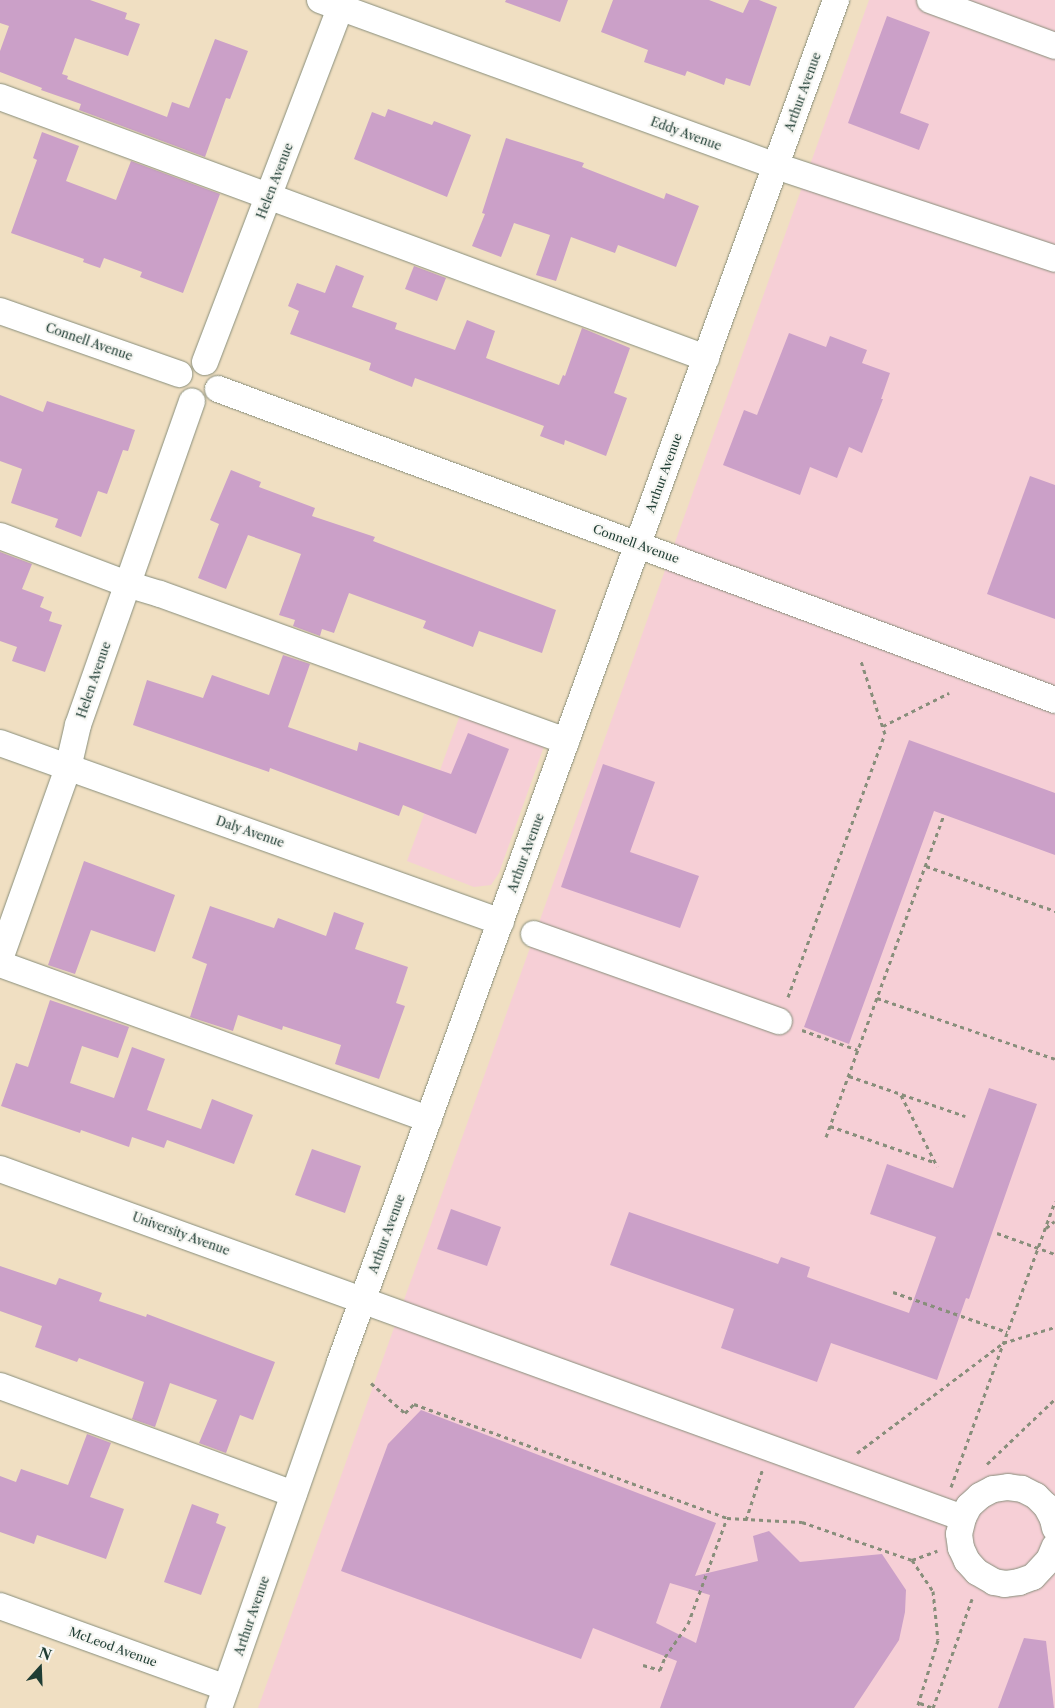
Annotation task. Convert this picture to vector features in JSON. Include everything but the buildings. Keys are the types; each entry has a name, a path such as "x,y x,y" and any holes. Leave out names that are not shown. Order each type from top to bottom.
{"street":[{"name":"Arthur Avenue","path":"223,1698 363,1299 836,0"},
{"path":"930,0 1055,46"},
{"name":"Eddy Avenue","path":"334,3 776,166 1055,258"},
{"name":"Helen Avenue","path":"205,362 269,196 334,3"},
{"path":"0,97 706,358"},
{"name":"Connell Avenue","path":"0,310 179,374"},
{"path":"205,362 215,369 218,375 218,389 208,400 192,401 180,391 178,385 179,374 189,363 205,362"},
{"name":"Connell Avenue","path":"218,389 1055,700"},
{"name":"Helen Avenue","path":"0,959 68,768 78,725 192,401"},
{"path":"0,536 127,584 160,594 566,741"},
{"name":"Daly Avenue","path":"0,743 501,922"},
{"path":"534,934 779,1021"},
{"path":"0,964 429,1118"},
{"name":"University Avenue","path":"0,1169 953,1514"},
{"path":"0,1386 294,1494"},
{"path":"1008,1487 1022,1489 1036,1496 1046,1506 1053,1519 1053,1554 1032,1577 1019,1582 1005,1584 981,1575 967,1562 961,1548 953,1514 969,1506 980,1496 993,1489 1008,1487"},
{"name":"McLeod Avenue","path":"0,1606 223,1698"}],"path":[{"path":"858,1050 779,1021 885,734 861,661"},
{"path":"883,726 949,693"},
{"path":"826,1137 944,814"},
{"path":"926,866 1055,911"},
{"path":"877,998 1055,1059"},
{"path":"849,1076 965,1116"},
{"path":"900,1094 937,1166"},
{"path":"830,1126 934,1162"},
{"path":"953,1514 1007,1332 1055,1201"},
{"path":"1044,1230 1055,1221"},
{"path":"997,1233 1055,1254"},
{"path":"894,1292 1007,1332"},
{"path":"834,1471 1004,1343 1055,1327"},
{"path":"371,1383 405,1413 414,1404 726,1518 802,1522 912,1560 933,1591 938,1640 917,1708"},
{"path":"993,1489 987,1464 1055,1399"},
{"path":"746,1520 770,1448"},
{"path":"644,1665 660,1670 665,1657 688,1624 726,1518"},
{"path":"920,1703 933,1708 981,1575"}],"shaded area":[{"path":"869,0 1055,0 1055,1708 258,1708"},
{"path":"464,704 548,735 499,873 491,885 474,887 407,861"}]}
